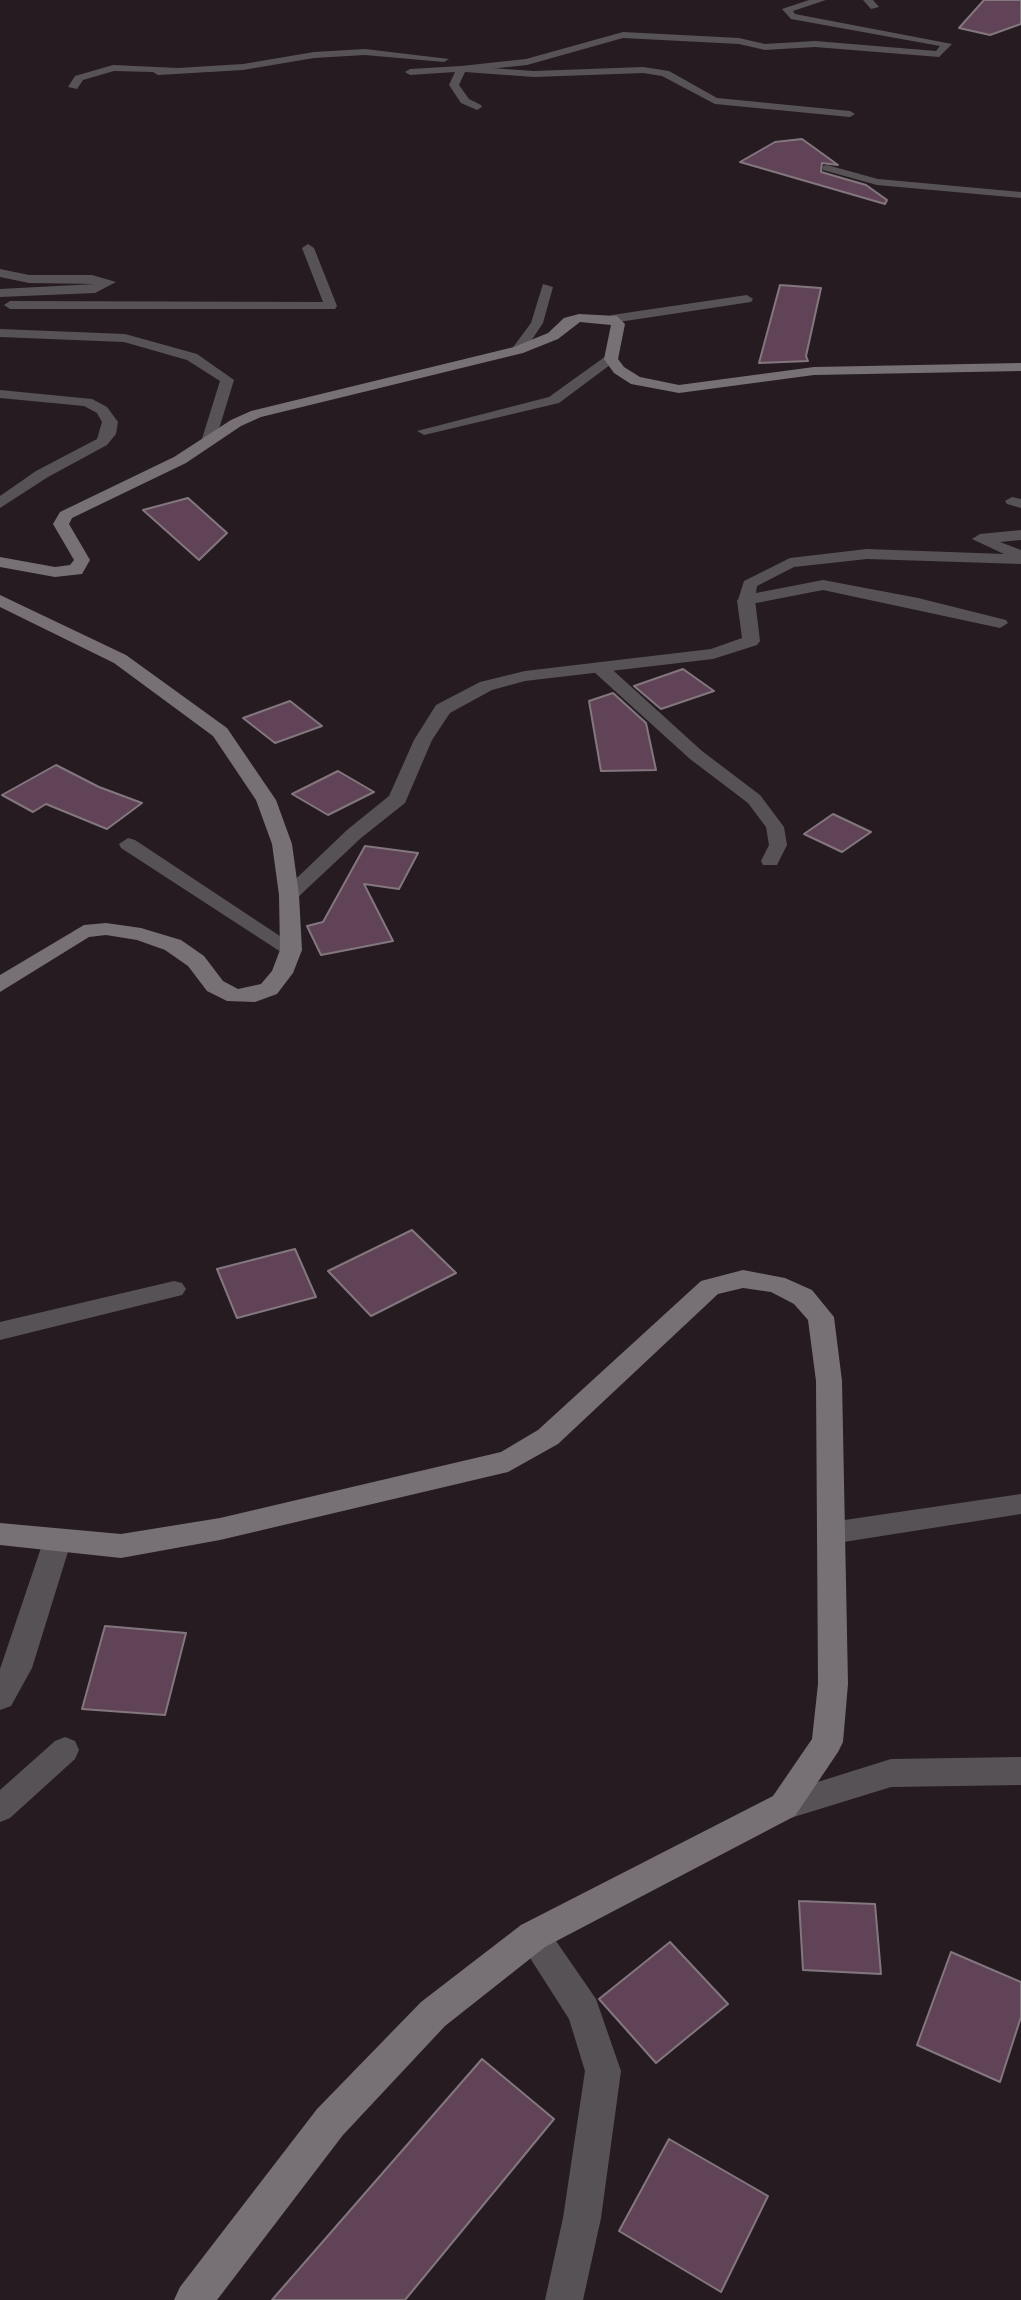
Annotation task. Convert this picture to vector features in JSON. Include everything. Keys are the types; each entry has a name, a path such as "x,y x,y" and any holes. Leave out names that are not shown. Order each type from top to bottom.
{"street":[{"path":"461,69 545,58 623,35 739,41 765,47 815,44 939,54 947,44 791,16 787,9 821,0"},
{"path":"0,273 29,279 109,282 95,289 0,293"},
{"path":"0,562 55,572 76,570 82,560 61,524 66,515 180,460 256,414 518,350 553,336 569,321 579,318 612,319 618,324 611,359 619,370 636,381 679,389 814,371 1021,367"},
{"path":"0,394 87,402 102,410 110,422 108,434 102,442 42,474 0,503"},
{"path":"0,600 120,659 220,732 266,800 282,844 289,895 291,950 276,981 269,989 255,995 235,996 215,986 196,961 173,945 141,934 106,929 84,931 2,980"},
{"path":"289,895 354,834 398,799 423,740 443,709 486,686 525,676 713,654 751,641 746,600"},
{"path":"0,1534 121,1546 220,1529 508,1461 548,1437 710,1287 743,1279 776,1284 803,1297 821,1317 829,1381 833,1684 827,1742 784,1806"},
{"path":"0,1697 17,1668 57,1542"},
{"path":"193,2300 330,2122 433,2014 533,1936 784,1806 891,1773 1021,1771"},
{"path":"533,1936 584,2011 603,2071 582,2218 564,2300"}],"lane":[{"path":"243,67 295,47"},
{"path":"158,72 243,67 314,55 365,52 447,59 545,58"},
{"path":"290,69 314,55"},
{"path":"376,65 494,59"},
{"path":"73,87 79,78 113,68 191,70"},
{"path":"461,69 454,85 465,101 477,107"},
{"path":"410,72 461,69 534,74 643,70 665,73 715,101"},
{"path":"678,94 715,101 850,114"},
{"path":"827,168 877,182 1021,195"},
{"path":"3,305 331,306 308,248"},
{"path":"518,350 537,323 547,287"},
{"path":"612,319 747,299"},
{"path":"0,333 125,338 192,357 227,380 208,442"},
{"path":"424,431 554,400 611,359"},
{"path":"1021,535 980,539 1021,557"},
{"path":"1000,623 823,585 746,600 750,584 790,563 867,554 1021,557"},
{"path":"599,667 696,755 754,799 775,827 778,845 770,861"},
{"path":"128,844 291,950"},
{"path":"0,1331 174,1289"},
{"path":"831,1533 1021,1504"},
{"path":"0,1809 65,1750"}],"building":[{"path":"984,0 1021,0 1021,24 990,35 959,28"},
{"path":"802,139 838,165 822,163 821,172 866,185 887,200 885,204 740,162 775,142"},
{"path":"780,285 821,288 806,356 808,361 759,363"},
{"path":"188,498 227,533 199,560 143,510"},
{"path":"683,669 714,691 661,709 634,686"},
{"path":"613,693 646,723 656,770 601,771 589,701"},
{"path":"290,701 322,726 275,743 243,718"},
{"path":"56,765 99,787 142,803 107,829 46,804 33,812 2,795"},
{"path":"338,771 374,792 328,815 292,794"},
{"path":"833,814 871,832 842,852 804,834"},
{"path":"365,846 418,853 399,889 364,884 393,941 321,955 307,926 323,922"},
{"path":"412,1230 456,1273 371,1316 328,1271"},
{"path":"295,1249 316,1297 237,1318 217,1269"},
{"path":"105,1626 186,1633 165,1715 82,1709"},
{"path":"799,1901 875,1904 881,1974 803,1970"},
{"path":"670,1942 728,2004 656,2063 599,1999"},
{"path":"951,1952 1021,1982 1021,2017 1000,2082 917,2045"},
{"path":"482,2059 554,2119 405,2300 272,2300"},
{"path":"669,2139 768,2196 721,2292 619,2231"}]}
